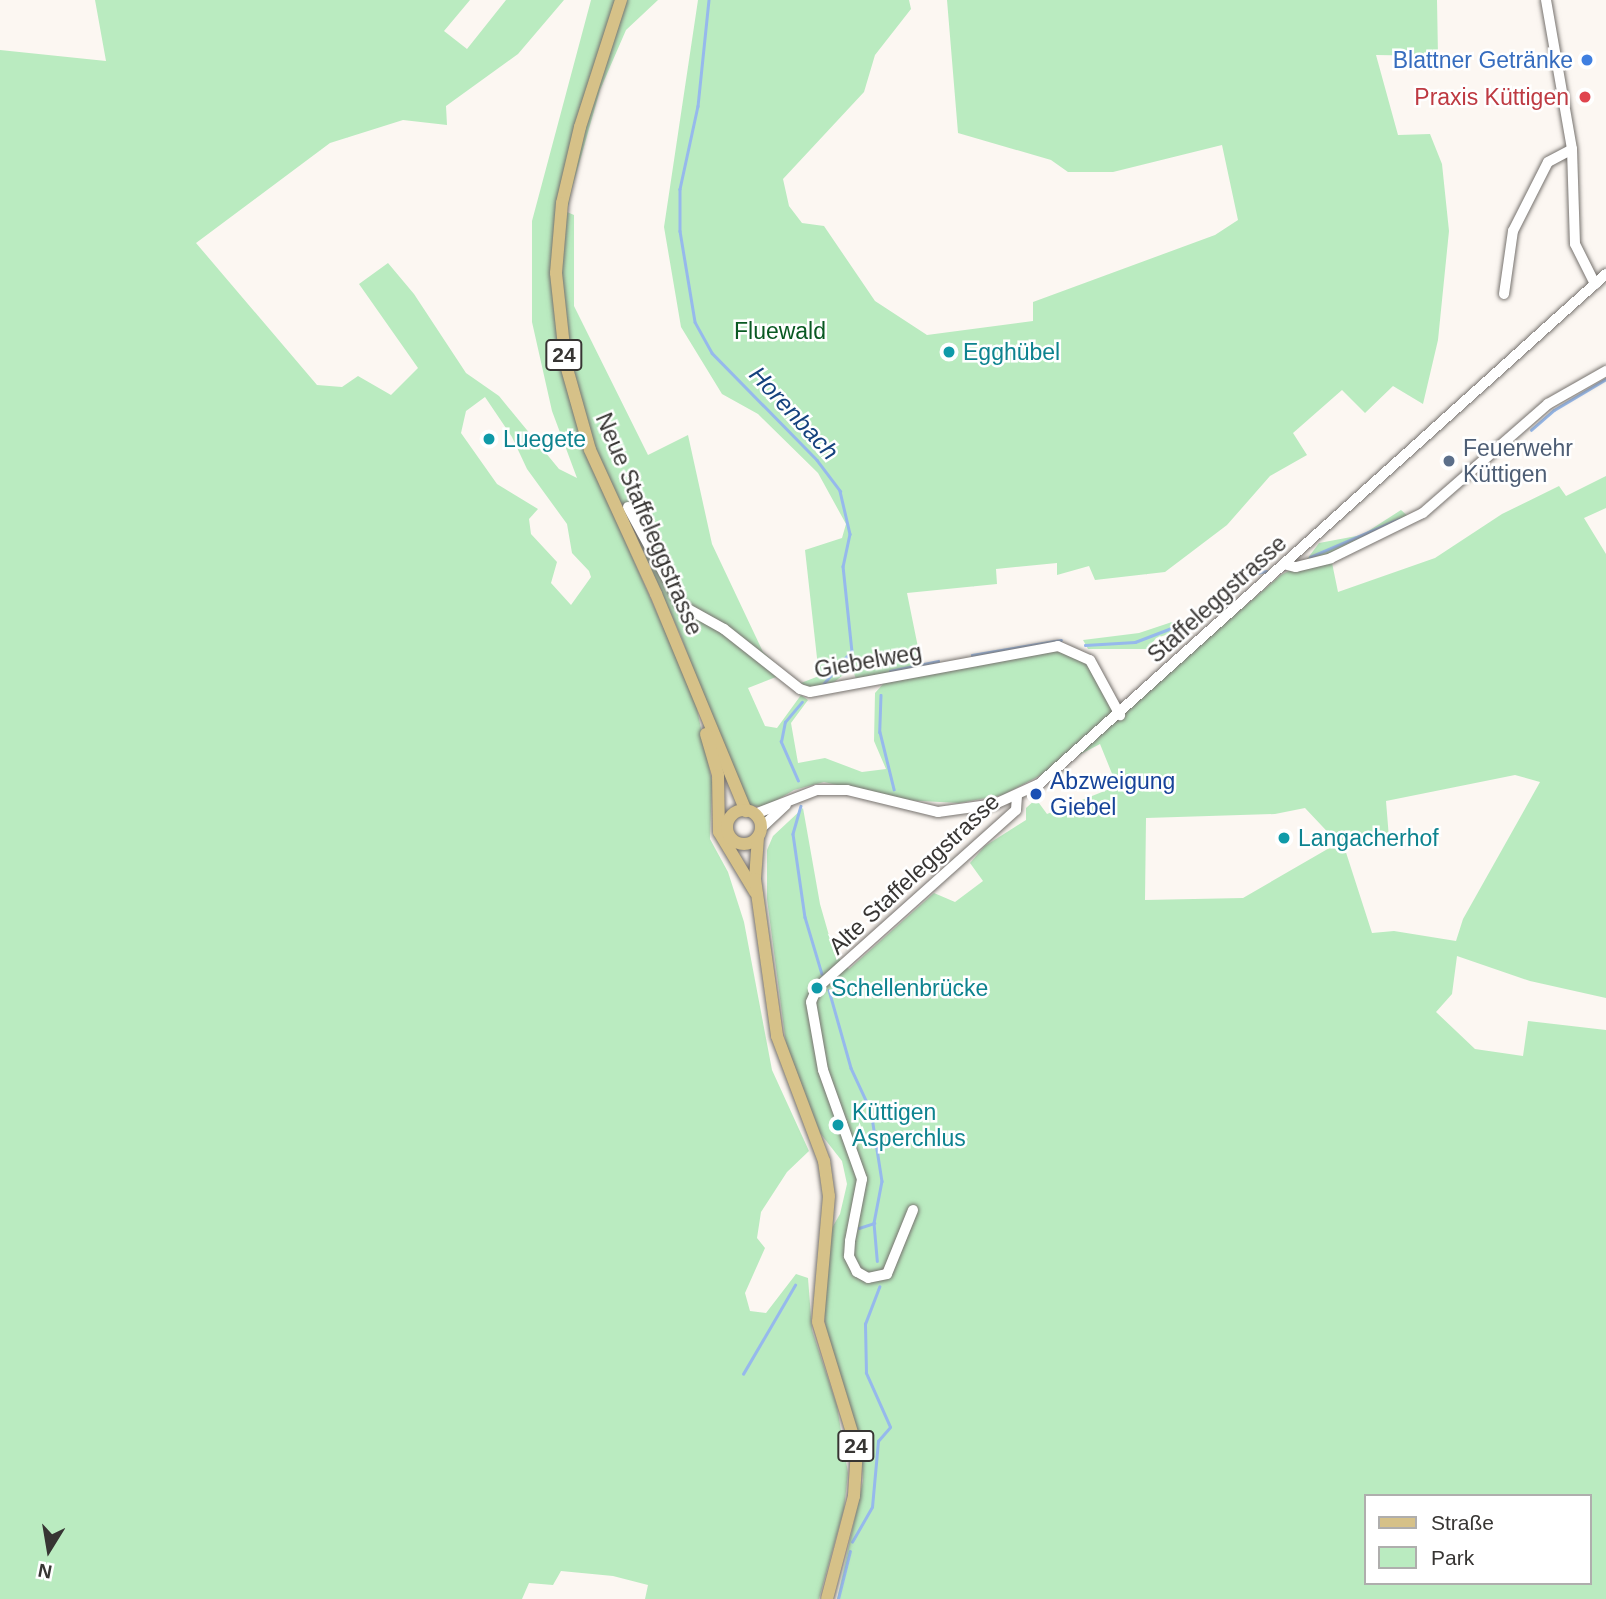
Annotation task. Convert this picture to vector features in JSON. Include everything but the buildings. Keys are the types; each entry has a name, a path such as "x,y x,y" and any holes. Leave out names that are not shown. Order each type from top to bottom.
{"main road":[{"name":"Neue Staffeleggstrasse","path":"621,0 580,127 562,203 556,273 559,319 571,390 590,450 751,813"},
{"name":"24","path":"697,692 718,775 727,795 730,819"},
{"name":"24","path":"718,775 719,832 758,898"},
{"path":"751,813 759,833 748,844 736,842 729,835 730,819 751,813"},
{"name":"24","path":"759,833 755,879 777,1036 824,1161 829,1196 818,1322 857,1449 854,1496 827,1599"},
{"name":"24","path":"736,842 755,879"}],"street":[{"path":"1546,0 1572,149 1575,244 1595,284"},
{"path":"1504,295 1513,231 1548,162 1572,149"},
{"name":"Staffeleggstrasse","path":"751,813 798,796 837,789 938,812 1017,796 1056,772 1606,274"},
{"path":"1287,565 1296,567 1331,558 1423,513 1548,404 1606,371"},
{"name":"Giebelweg","path":"628,507 681,605 723,629 800,689 810,692 1058,646 1090,660 1120,715"},
{"path":"759,833 798,796"},
{"name":"Alte Staffeleggstrasse","path":"914,1210 887,1274 868,1278 857,1272 849,1256 862,1179 823,1070 811,1010 813,995 1016,810 1017,796"}],"green space":[{"name":"Fluewald","path":"95,0 470,0 444,31 467,49 506,0 564,0 518,54 446,106 447,125 403,120 330,143 196,243 317,385 342,387 358,376 391,395 418,368 359,284 388,263 414,294 466,373 499,396 559,469 577,478 552,411 532,322 532,221 591,0 658,0 626,30 600,90 571,192 567,212 574,215 574,306 648,455 688,435 712,544 763,652 786,673 748,688 765,726 777,728 801,695 808,700 791,723 798,763 825,758 862,772 886,769 874,741 875,693 883,684 856,679 852,668 819,694 801,683 819,676 805,550 842,538 846,524 818,473 758,414 722,394 681,327 664,227 698,0 909,0 911,9 875,55 864,92 783,179 789,206 802,223 824,226 875,301 927,335 1033,321 1033,302 1215,235 1238,220 1222,145 1113,172 1068,172 1051,160 958,133 947,0 1437,0 1438,56 1376,55 1398,135 1430,134 1442,164 1449,231 1438,340 1423,404 1393,386 1365,413 1342,390 1293,433 1307,455 1270,476 1227,525 1165,572 1095,580 1089,566 1057,575 1057,563 996,569 997,584 907,593 923,672 1058,646 1090,660 1120,714 1281,575 1296,567 1331,558 1338,592 1435,558 1502,514 1559,486 1566,496 1606,476 1606,508 1584,518 1606,554 1606,998 1530,981 1457,956 1452,994 1436,1012 1475,1049 1523,1056 1528,1021 1606,1030 1606,1599 837,1599 863,1481 861,1446 827,1340 823,1304 829,1233 840,1214 847,1184 842,1161 820,1133 786,1044 767,899 767,850 773,836 803,808 820,904 834,953 849,969 934,893 955,902 983,881 970,863 985,846 1026,820 1026,808 1036,799 1047,814 1117,786 1100,744 1003,795 959,803 902,800 824,782 794,790 765,807 744,805 680,634 603,465 595,473 695,699 712,782 710,839 728,872 744,922 772,1070 809,1151 787,1172 761,1212 757,1238 765,1248 745,1293 750,1311 766,1313 796,1274 808,1278 812,1330 837,1406 848,1473 844,1509 819,1599 645,1599 648,1585 613,1576 561,1571 553,1585 529,1583 522,1599 0,1599 0,50 106,61","holes":["485,397 512,437 527,469 567,524 572,553 589,571 591,577 571,605 551,583 557,562 531,534 529,519 538,509 497,484 461,433 466,411","1515,775 1540,782 1463,919 1456,941 1394,931 1372,933 1342,840 1389,838 1386,801","1305,808 1338,843 1243,898 1145,900 1146,818 1275,814"]},
{"path":"1401,510 1409,517 1345,549 1305,562 1319,543 1362,535"},
{"path":"1172,622 1188,628 1156,638 1148,649 1088,649 1083,640 1139,633"}],"waterway":[{"name":"Horenbach","path":"709,0 698,106 680,189 680,231 695,322 712,353 817,460 840,491 850,534 843,566 852,651 824,684"},
{"path":"1531,430 1554,410 1606,379"},
{"path":"1310,557 1399,519"},
{"path":"1236,578 1266,571"},
{"path":"1085,645 1135,642 1187,622"},
{"path":"972,655 1061,640"},
{"path":"890,671 938,661"},
{"path":"881,695 880,732 894,789"},
{"name":"Horenbach","path":"798,781 781,742 785,722 802,702"},
{"name":"Horenbach","path":"801,806 793,834 805,917 822,974"},
{"name":"Horenbach","path":"829,990 851,1068 871,1111 882,1181 874,1223 877,1261"},
{"path":"859,1228 874,1223"},
{"path":"743,1374 795,1285"},
{"path":"852,1542 872,1507 878,1441 890,1427 866,1373 865,1324 879,1287"},
{"path":"838,1599 850,1551"}],"place":[{"name":"Blattner Getränke","path":"1587,60"},
{"name":"Praxis Küttigen","path":"1585,97"},
{"name":"Egghübel","path":"949,352"},
{"name":"Luegete","path":"489,439"},
{"name":"Feuerwehr Küttigen","path":"1449,461"},
{"name":"Abzweigung Giebel","path":"1036,794"},
{"name":"Langacherhof","path":"1284,838"},
{"name":"Schellenbrücke","path":"817,988"},
{"name":"Küttigen Asperchlus","path":"838,1125"}]}
